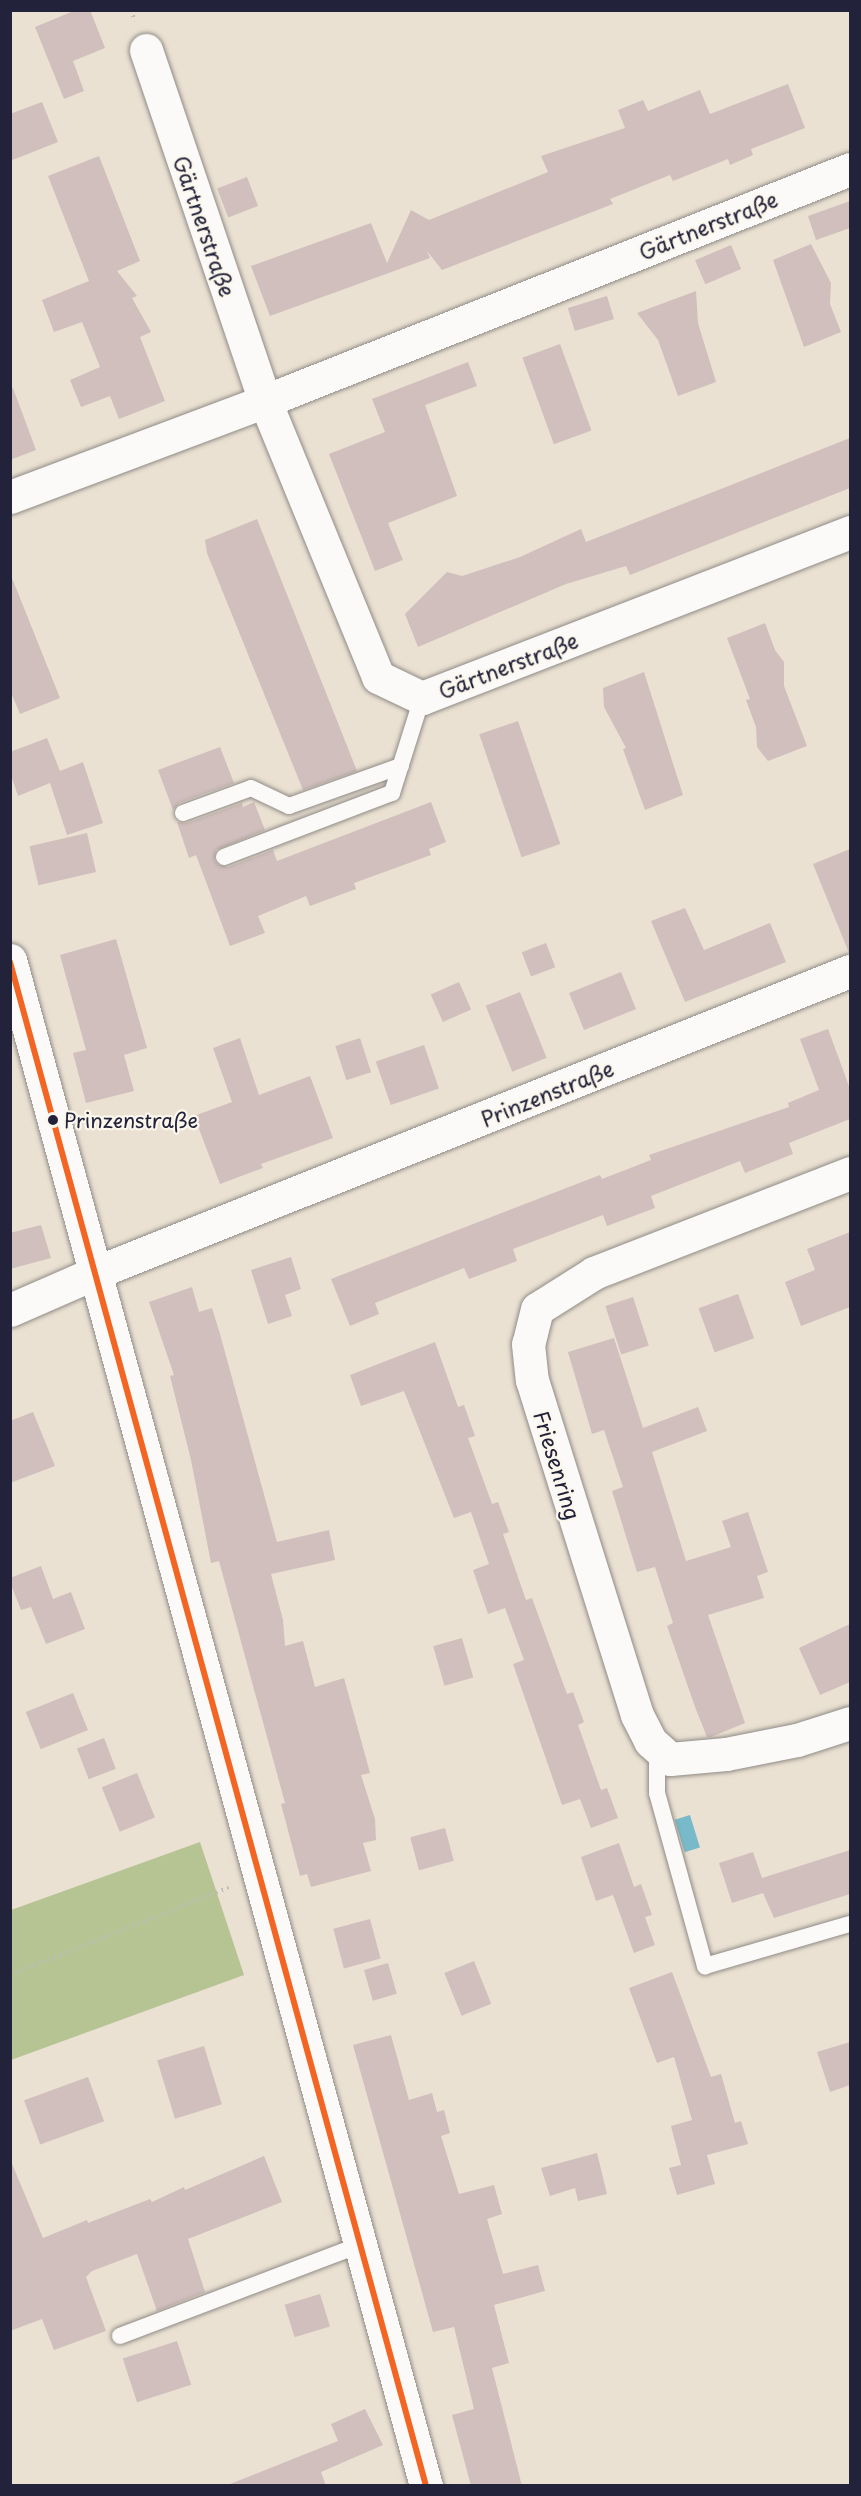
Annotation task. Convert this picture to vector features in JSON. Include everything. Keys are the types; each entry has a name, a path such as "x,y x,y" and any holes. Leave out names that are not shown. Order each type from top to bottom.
{"street":[{"name":"Gärtnerstraße","path":"146,50 265,401 378,677 422,698 850,532"},
{"name":"Gärtnerstraße","path":"10,497 265,401 850,169"},
{"path":"10,960 97,1272 258,1876 426,2486"},
{"name":"Prinzenstraße","path":"10,1310 97,1272 850,971"},
{"name":"Friesenring","path":"657,1748 637,1715 532,1380 528,1344 537,1309 594,1273 850,1173"},
{"path":"657,1748 670,1759 726,1754 797,1740 850,1723"}],"lane":[{"path":"224,857 392,793 422,698"},
{"path":"183,813 251,788 289,806 401,766"},
{"path":"657,1748 657,1793 705,1966 850,1924"},
{"path":"120,2336 359,2245"}],"path":[{"path":"10,1975 258,1876"}],"green space":[{"path":"200,1842 244,1975 11,2060 11,1910"}],"water":[{"path":"690,1815 700,1848 685,1852 675,1820"}],"building":[{"path":"76,10 90,10 105,48 73,61 84,91 64,99 35,27"},
{"path":"788,84 805,128 751,149 753,155 730,165 728,159 673,181 670,175 610,199 613,204 442,270 427,251 430,258 270,316 251,266 371,223 387,263 411,210 429,220 548,172 541,156 625,128 618,110 643,100 648,111 700,90 710,114"},
{"path":"42,102 58,142 10,161 10,114"},
{"path":"99,156 140,261 117,271 137,296 132,298 151,332 140,337 165,401 119,419 110,396 81,407 70,380 100,367 82,322 54,332 42,300 89,281 48,176"},
{"path":"247,177 258,206 228,217 217,188"},
{"path":"850,201 850,228 816,240 808,216"},
{"path":"811,244 831,283 830,304 841,332 804,347 773,260"},
{"path":"731,245 741,269 705,284 695,260"},
{"path":"696,291 698,323 716,382 678,396 658,340 637,313"},
{"path":"607,296 614,319 575,331 568,308"},
{"path":"560,344 591,430 554,444 522,358"},
{"path":"468,362 477,386 425,405 457,496 388,523 403,560 375,571 329,454 385,432 372,399"},
{"path":"13,388 36,450 10,460 10,389"},
{"path":"850,438 850,488 630,575 626,566 566,584 418,647 405,614 447,572 462,576 520,557 581,529 586,542"},
{"path":"257,519 357,771 303,790 207,553 205,540"},
{"path":"12,578 60,698 20,714 10,690"},
{"path":"765,623 775,650 784,662 784,686 807,746 768,761 757,747 756,727 746,700 750,699 727,638"},
{"path":"644,672 683,795 645,810 623,749 626,748 604,707 603,688"},
{"path":"518,721 560,844 522,857 479,734"},
{"path":"47,738 60,771 83,762 103,823 67,835 50,783 18,796 10,772 10,752"},
{"path":"220,747 234,783 179,803 173,810 158,770"},
{"path":"254,802 265,830 216,850 214,860 218,865 228,867 273,850 277,861 431,802 446,842 429,849 431,855 354,883 356,889 310,906 306,896 258,916 265,933 230,946 196,855 189,858 177,822 187,823 242,803 243,807"},
{"path":"87,833 96,872 39,885 30,846"},
{"path":"850,849 850,953 849,953 813,864"},
{"path":"685,908 704,950 770,923 786,962 685,1002 651,921"},
{"path":"116,939 147,1048 124,1055 134,1091 86,1103 73,1053 86,1050 60,955"},
{"path":"546,943 555,967 531,977 522,952"},
{"path":"621,972 636,1009 584,1030 569,993"},
{"path":"459,982 471,1009 443,1022 431,995"},
{"path":"520,992 547,1058 512,1072 486,1006"},
{"path":"828,1029 850,1089 850,1119 789,1143 793,1154 745,1173 740,1161 651,1196 655,1208 607,1226 603,1215 513,1249 517,1261 469,1279 464,1268 375,1303 379,1314 350,1326 331,1279 600,1175 602,1179 651,1160 649,1155 789,1107 788,1103 819,1090 800,1039"},
{"path":"240,1038 259,1095 310,1076 333,1138 261,1164 263,1168 220,1184 194,1116 232,1102 213,1048"},
{"path":"360,1038 371,1072 346,1080 335,1046"},
{"path":"424,1045 439,1088 391,1105 376,1062"},
{"path":"41,1225 51,1258 10,1269 10,1233"},
{"path":"850,1232 850,1307 801,1326 785,1282 815,1270 807,1249"},
{"path":"291,1257 301,1289 285,1295 292,1316 268,1324 251,1270"},
{"path":"192,1287 199,1312 212,1308 277,1542 329,1530 335,1560 271,1574 283,1620 285,1646 303,1641 315,1687 344,1678 370,1773 361,1775 375,1819 376,1840 363,1843 371,1871 311,1887 307,1874 300,1876 281,1804 285,1803 219,1561 211,1563 191,1460 170,1376 174,1375 149,1302"},
{"path":"738,1294 754,1338 715,1353 699,1308"},
{"path":"633,1297 649,1346 621,1354 605,1306"},
{"path":"614,1338 643,1428 698,1407 707,1431 652,1452 686,1561 731,1547 722,1521 748,1512 768,1572 757,1576 764,1598 708,1615 745,1723 711,1737 707,1737 695,1707 667,1626 673,1623 655,1567 637,1572 612,1491 623,1487 604,1430 592,1434 568,1352"},
{"path":"435,1342 458,1407 464,1405 475,1436 468,1438 492,1504 498,1502 509,1532 503,1534 526,1600 532,1598 567,1694 573,1692 584,1722 578,1725 601,1790 607,1788 618,1818 591,1828 580,1799 562,1805 513,1664 524,1660 505,1608 488,1614 473,1570 489,1564 471,1512 454,1518 404,1391 361,1406 350,1375"},
{"path":"33,1412 55,1466 10,1483 10,1421"},
{"path":"41,1566 53,1599 71,1592 85,1629 46,1644 31,1607 21,1610 10,1582 10,1578"},
{"path":"850,1624 850,1682 820,1695 799,1648"},
{"path":"462,1638 473,1677 444,1686 433,1646"},
{"path":"73,1693 88,1730 41,1749 26,1712"},
{"path":"104,1738 116,1769 89,1779 77,1748"},
{"path":"137,1773 155,1818 120,1832 102,1787"},
{"path":"445,1828 454,1861 419,1870 410,1837"},
{"path":"619,1843 634,1887 641,1884 652,1915 645,1917 655,1945 634,1953 613,1895 596,1901 581,1857"},
{"path":"850,1850 850,1894 774,1918 763,1893 732,1903 719,1863 753,1852 762,1878"},
{"path":"370,1919 381,1959 344,1968 333,1929"},
{"path":"474,1961 491,2004 462,2016 444,1973"},
{"path":"388,1963 397,1994 373,2001 364,1970"},
{"path":"672,1972 711,2077 721,2074 735,2123 741,2121 748,2144 707,2155 715,2184 677,2195 669,2168 681,2165 671,2126 692,2120 674,2057 657,2063 629,1988"},
{"path":"391,2035 409,2100 432,2093 437,2112 444,2110 450,2133 441,2136 459,2194 494,2185 502,2214 487,2219 503,2274 538,2265 545,2291 494,2305 509,2363 492,2368 522,2486 471,2486 452,2415 474,2409 454,2327 433,2332 353,2045"},
{"path":"850,2042 850,2085 830,2092 817,2052"},
{"path":"204,2046 222,2104 175,2119 157,2060"},
{"path":"88,2077 104,2121 40,2144 24,2100"},
{"path":"597,2153 607,2194 578,2201 575,2188 550,2196 541,2168"},
{"path":"264,2156 282,2202 188,2239 205,2292 157,2311 137,2254 92,2271 86,2277 106,2331 54,2350 42,2319 10,2331 10,2159 43,2238 87,2220 88,2223 150,2199 152,2202 184,2187 185,2190"},
{"path":"320,2294 330,2327 295,2337 285,2305"},
{"path":"177,2341 191,2385 137,2402 123,2359"},
{"path":"365,2409 383,2445 321,2472 326,2486 225,2486 338,2441 331,2424"}],"transit line":[{"path":"10,962 426,2486"}],"place":[{"name":"Prinzenstraße","path":"53,1120"}]}
